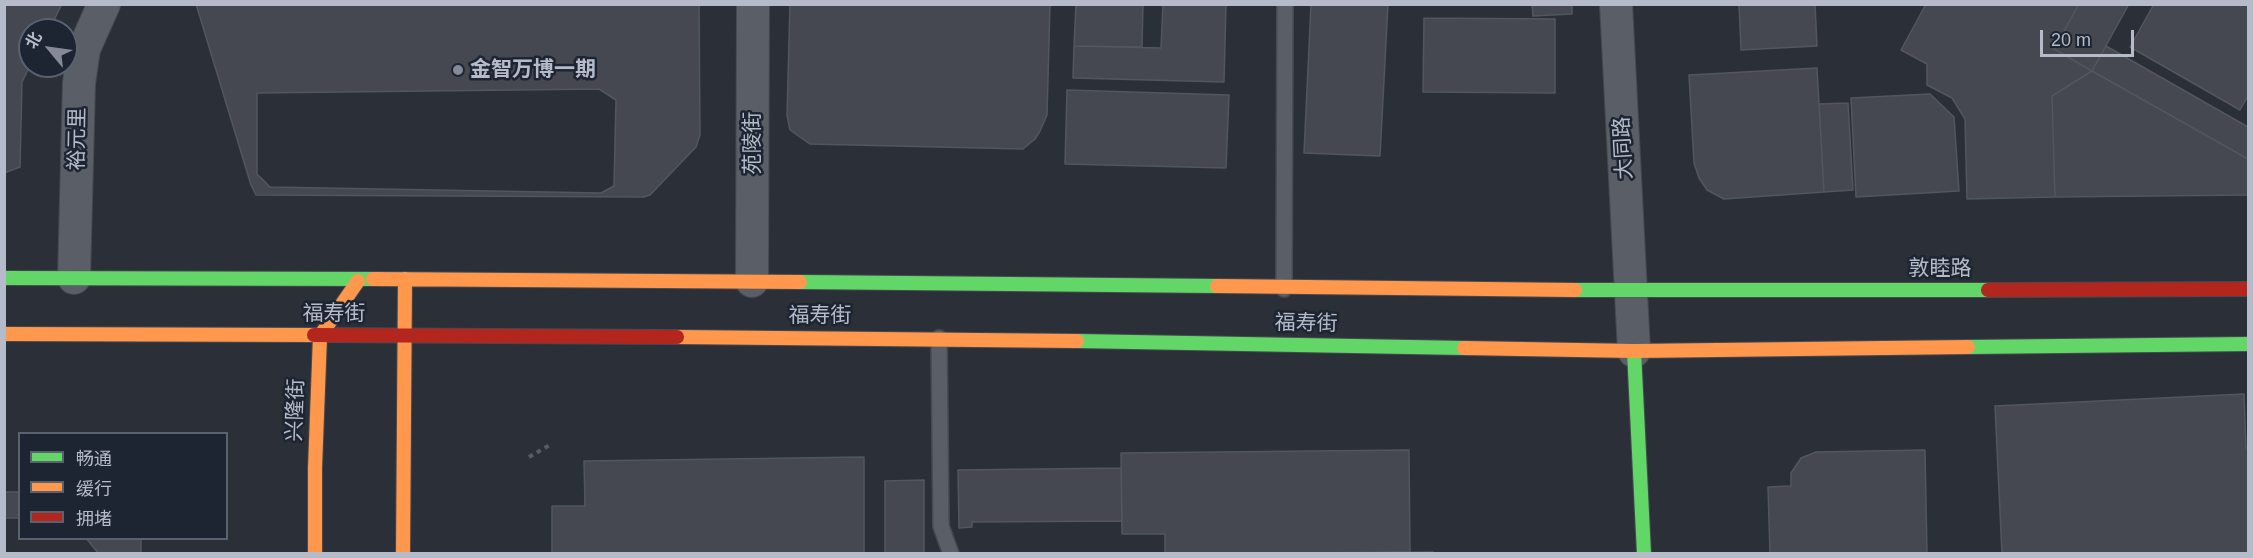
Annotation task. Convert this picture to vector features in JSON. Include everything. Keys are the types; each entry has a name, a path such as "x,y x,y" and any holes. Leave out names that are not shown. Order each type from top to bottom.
{"main road":[{"name":"福寿街","path":"4,278 752,281 1284,289 1631,291"},
{"path":"403,554 405,279"},
{"path":"320,336 358,281"},
{"name":"敦睦路","path":"1631,291 2248,289"},
{"name":"福寿街","path":"4,334 939,338 1635,351"},
{"name":"兴隆街","path":"315,554 315,468 320,336"},
{"path":"1644,554 1635,351 2248,344"}],"street":[{"name":"裕元里","path":"74,278 79,84 84,49 104,4"},
{"name":"苑陵街","path":"752,281 753,4"},
{"name":"大同路","path":"1616,4 1635,351"}],"lane":[{"path":"1284,289 1285,4"},
{"path":"939,338 941,526 951,554"}],"path":[{"path":"529,457 550,445"}],"building":[{"path":"4,4 62,4 55,18 18,18 18,78 24,78 22,82 20,167 4,173"},
{"name":"金智万博一期","path":"196,4 699,4 700,135 696,147 650,195 644,197 256,195"},
{"path":"790,4 1050,4 1047,115 1040,131 1035,139 1023,149 810,144 790,130 787,115"},
{"path":"1076,4 1143,4 1142,47 1074,46"},
{"path":"1163,4 1226,4 1224,82 1073,78 1074,46 1161,48"},
{"path":"1311,4 1388,4 1380,156 1304,153"},
{"path":"1532,4 1572,4 1572,14 1533,16"},
{"path":"1739,4 1815,4 1817,46 1741,50"},
{"path":"1926,4 2079,4 2054,49 2092,71 2052,96 2055,197 1967,199 1965,119 1952,98 1927,85 1927,64 1901,50"},
{"path":"2079,4 2129,4 2092,71 2054,49"},
{"path":"2154,4 2248,4 2248,96 2240,110 2130,47"},
{"path":"1424,18 1555,19 1555,93 1423,92"},
{"path":"2106,46 2248,127 2248,159 2092,71"},
{"path":"1817,68 1824,192 1724,199 1707,190 1699,178 1694,163 1689,75"},
{"path":"2092,71 2248,159 2248,195 2055,197 2052,96"},
{"path":"599,89 616,100 614,186 601,193 270,187 257,174 257,93"},
{"path":"1067,90 1229,95 1226,168 1065,164"},
{"path":"1930,94 1954,117 1959,191 1856,197 1851,98"},
{"path":"1848,103 1853,190 1824,192 1819,104"},
{"path":"2244,394 2246,448 2248,448 2248,554 2002,554 1995,406"},
{"path":"1409,450 1410,552 1165,554 1165,534 1122,534 1121,453"},
{"path":"1925,450 1927,554 1770,554 1768,487 1791,486 1791,473 1801,458 1816,452"},
{"path":"864,457 864,554 552,554 552,506 585,506 584,461"},
{"path":"1121,468 1122,521 972,522 972,527 959,528 958,470"},
{"path":"924,480 924,554 885,554 885,481"},
{"path":"4,492 18,492 18,540 141,540 141,554 4,554"},
{"path":"4,518 18,518 18,540 88,540 99,554 4,554"},
{"path":"1433,552 1433,554 1347,554 1347,553"}],"traffic: fast":[{"path":"4,278 373,279"},
{"path":"800,282 1217,286"},
{"path":"1575,290 1988,290"},
{"path":"1077,341 1464,348"},
{"path":"1968,347 2248,344"},
{"path":"1634,351 1644,554"}],"traffic: slow":[{"path":"373,279 800,282"},
{"path":"403,554 405,279"},
{"path":"315,554 315,468 320,336 358,281"},
{"path":"1217,286 1575,290"},
{"path":"4,334 314,335"},
{"path":"677,337 1077,341"},
{"path":"1464,348 1634,351 1968,347"}],"traffic: jam":[{"path":"1988,290 2248,289"},
{"path":"314,335 677,337"}],"place":[{"name":"金智万博一期","path":"458,70"}]}
